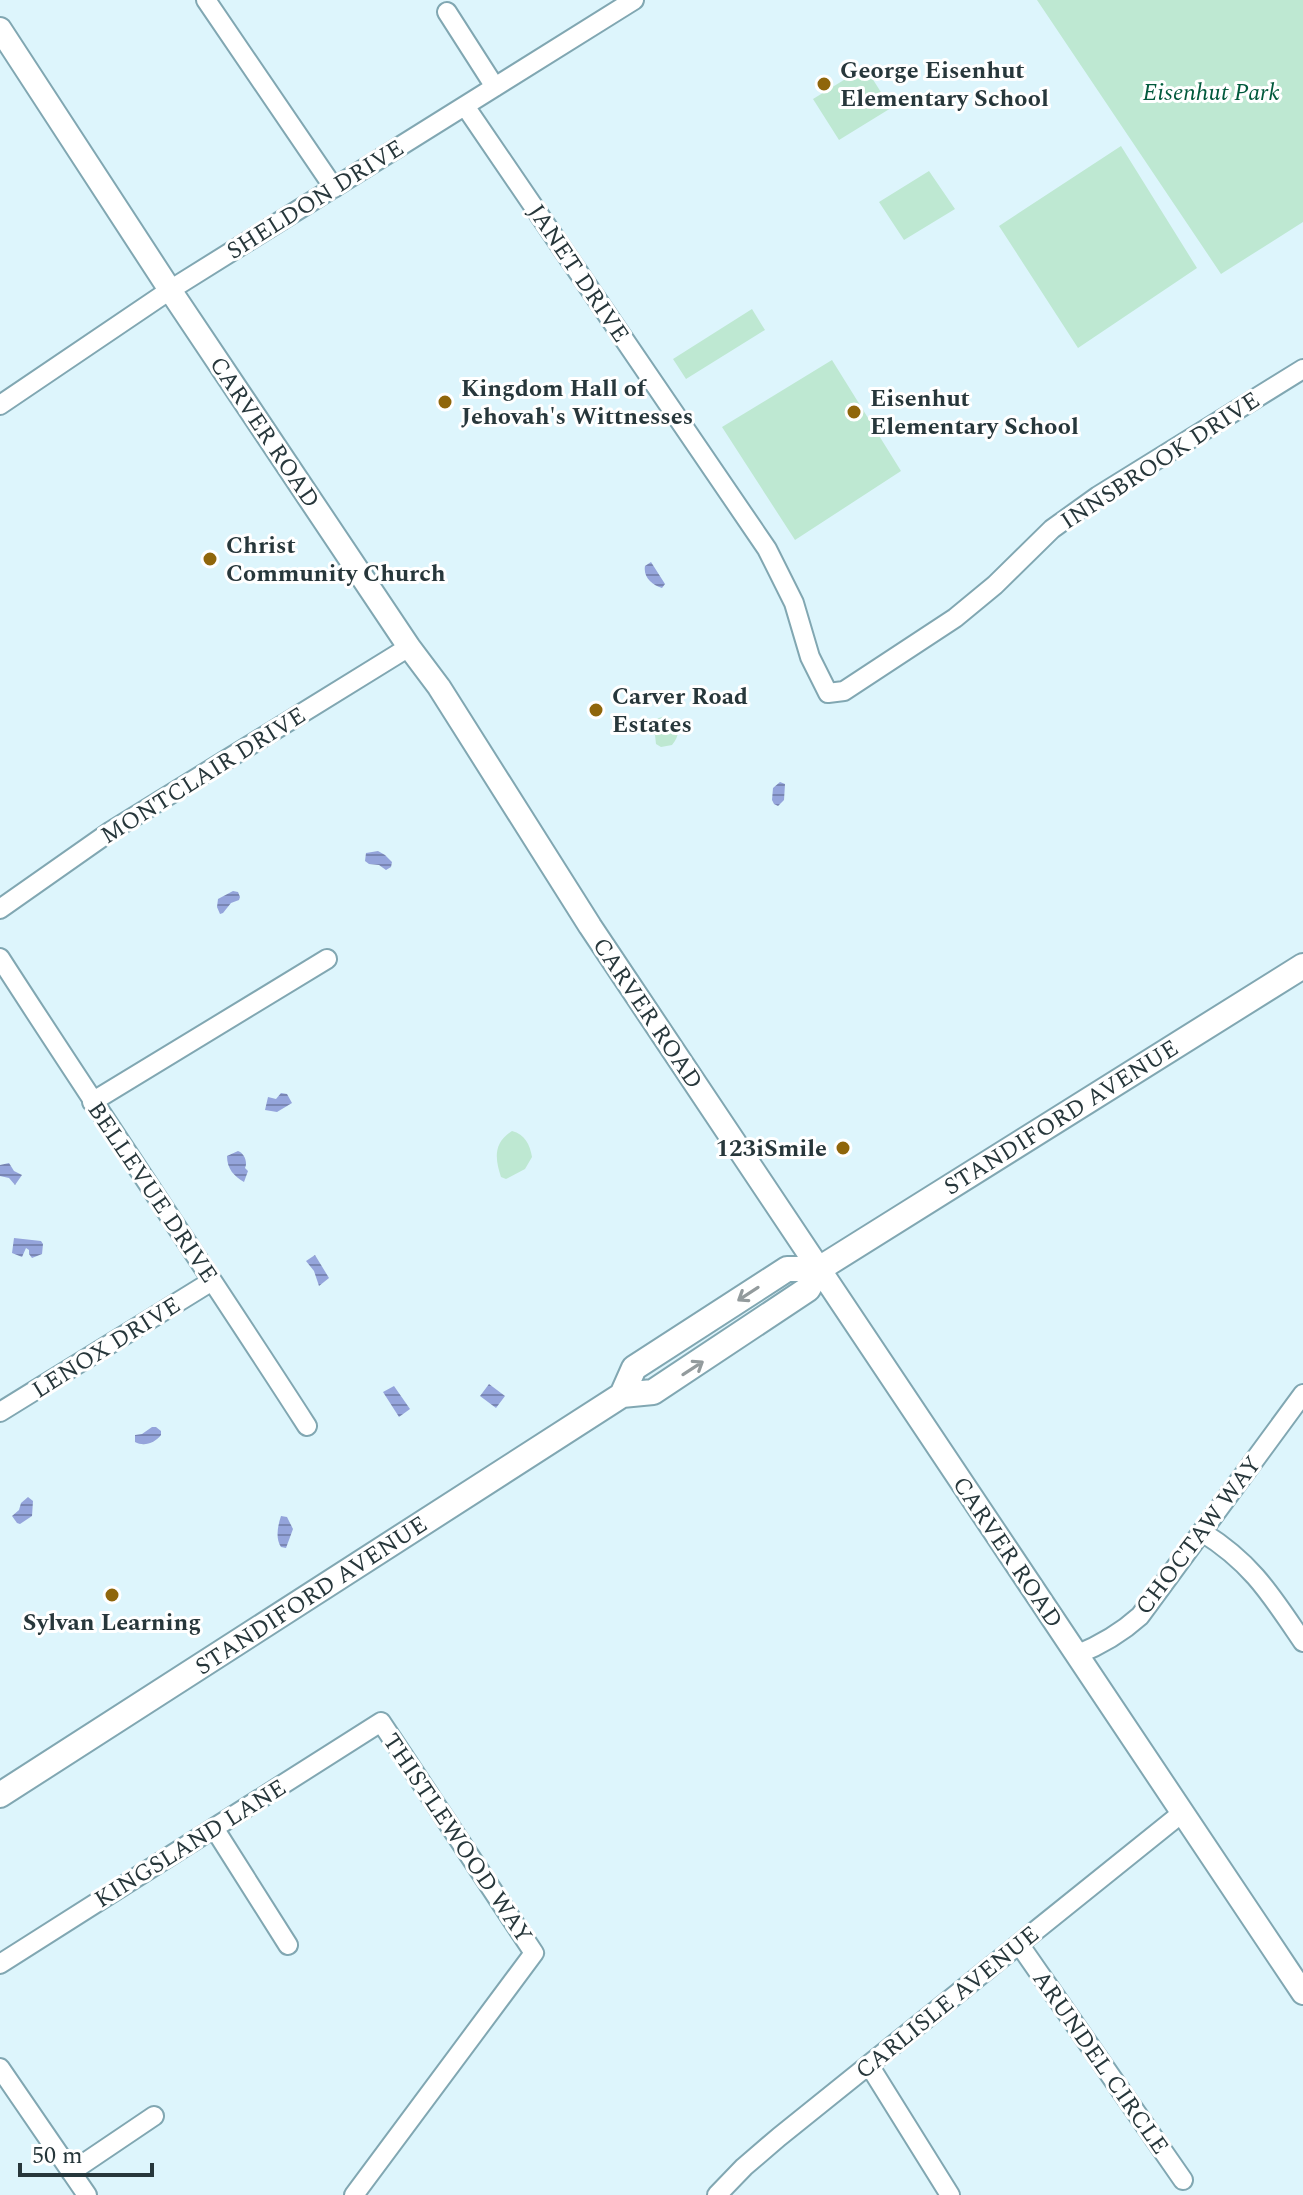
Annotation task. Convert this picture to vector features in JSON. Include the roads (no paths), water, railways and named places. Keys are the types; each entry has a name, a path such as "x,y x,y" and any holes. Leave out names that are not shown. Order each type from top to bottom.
{"main road":[{"name":"STANDIFORD AVENUE","path":"0,1795 622,1395 653,1392 690,1370 808,1289 819,1269 1303,966"}],"street":[{"path":"206,0 334,188"},
{"name":"SHELDON DRIVE","path":"2,400 170,290 634,0"},
{"path":"447,12 495,87"},
{"name":"CARVER ROAD","path":"0,29 170,290 439,687 582,913 1303,1993"},
{"name":"JANET DRIVE","path":"465,106 767,549 794,603 810,657 828,693"},
{"name":"INNSBROOK DRIVE","path":"828,693 844,691 955,618 995,585 1052,529 1098,496 1303,369"},
{"name":"MONTCLAIR DRIVE","path":"0,909 111,831 409,647"},
{"name":"BELLEVUE DRIVE","path":"0,958 307,1426"},
{"path":"92,1102 327,959"},
{"name":"LENOX DRIVE","path":"0,1412 212,1281"},
{"name":"CHOCTAW WAY","path":"1076,1655 1104,1643 1140,1616 1303,1394"},
{"path":"1202,1532 1223,1544 1244,1562 1265,1586 1303,1642"},
{"name":"KINGSLAND LANE","path":"0,1964 381,1722"},
{"name":"THISTLEWOOD WAY","path":"354,2195 534,1953 381,1722"},
{"name":"CARLISLE AVENUE","path":"717,2195 779,2137 1182,1813"},
{"path":"214,1828 288,1945"},
{"name":"ARUNDEL CIRCLE","path":"1019,1944 1183,2180"},
{"path":"869,2065 950,2195"},
{"path":"0,2068 87,2195"},
{"path":"71,2172 154,2116"}],"water":[{"path":"651,562 665,584 662,588 652,583 645,574 645,566"},
{"path":"780,782 785,784 784,800 778,806 772,800 773,788"},
{"path":"378,851 392,862 386,870 365,861 366,853"},
{"path":"233,891 238,892 239,900 220,914 218,899"},
{"path":"281,1093 287,1094 292,1103 277,1112 265,1110 268,1097 276,1099"},
{"path":"238,1151 245,1158 248,1171 244,1182 232,1172 227,1161 227,1156"},
{"path":"9,1163 14,1171 22,1175 15,1185 9,1178 0,1176 0,1165"},
{"path":"14,1238 41,1241 42,1254 32,1258 26,1248 22,1257 12,1253"},
{"path":"315,1255 329,1278 319,1286 314,1271 306,1261"},
{"path":"489,1384 505,1396 496,1408 480,1396"},
{"path":"394,1386 410,1409 399,1417 383,1392"},
{"path":"152,1427 161,1431 159,1438 146,1444 135,1442 135,1435"},
{"path":"28,1497 33,1501 32,1516 17,1523 12,1516"},
{"path":"281,1516 287,1517 293,1529 286,1548 281,1547 278,1540"}],"place":[{"name":"George Eisenhut Elementary School","path":"824,84"},
{"name":"Kingdom Hall of Jehovah's Wittnesses","path":"445,402"},
{"name":"Eisenhut Elementary School","path":"854,412"},
{"name":"Christ Community Church","path":"210,559"},
{"name":"Carver Road Estates","path":"596,710"},
{"name":"123iSmile","path":"843,1148"},
{"name":"Sylvan Learning","path":"112,1595"}],"park label":[{"name":"Eisenhut Park","path":"1211,92"}]}
